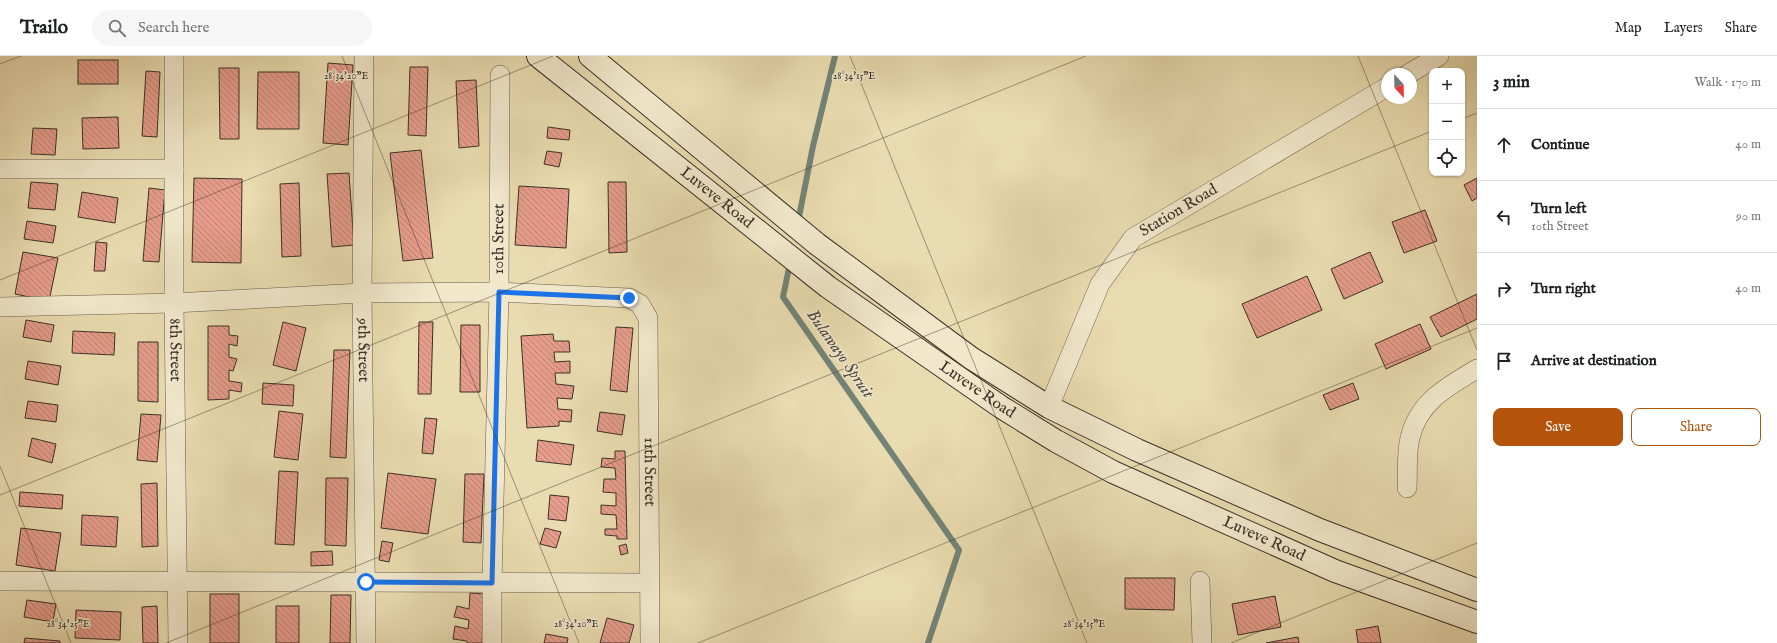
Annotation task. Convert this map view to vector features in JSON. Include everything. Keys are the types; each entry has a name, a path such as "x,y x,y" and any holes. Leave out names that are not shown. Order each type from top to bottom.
{"street":[{"name":"8th Street","path":"174,56 174,303 179,581 178,643"},
{"name":"9th Street","path":"364,56 362,293 366,643"},
{"name":"Luveve Road","path":"538,56 828,287 1001,408 1056,441 1113,472 1336,571 1477,622"},
{"name":"Luveve Road","path":"590,56 817,244 970,358 1049,406 1137,450 1320,530 1477,590"},
{"path":"1417,69 1439,56"},
{"name":"10th Street","path":"492,643 499,292 500,75"},
{"name":"Station Road","path":"1049,406 1100,284 1133,238 1381,91"},
{"path":"0,169 174,169"},
{"path":"0,307 174,303 362,293 499,292"},
{"name":"11th Street","path":"499,292 629,298 640,304 648,318 650,643"},
{"path":"1407,488 1409,439 1422,410 1446,388 1477,369"},
{"path":"0,581 650,584"},
{"path":"1200,581 1202,643"}],"building":[{"path":"78,60 118,60 118,84 78,84"},
{"path":"328,63 353,65 348,145 323,143"},
{"path":"410,67 428,67 426,136 408,135"},
{"path":"219,68 239,68 239,139 220,139"},
{"path":"146,71 160,72 157,137 142,136"},
{"path":"258,72 299,72 299,129 257,129"},
{"path":"476,80 479,146 459,148 456,81"},
{"path":"118,117 119,148 83,149 82,118"},
{"path":"548,127 570,130 569,140 547,138"},
{"path":"33,128 57,129 55,155 31,154"},
{"path":"421,150 433,258 403,261 390,153"},
{"path":"547,151 562,153 559,167 544,164"},
{"path":"349,173 354,245 332,247 327,174"},
{"path":"194,178 242,179 241,263 192,262"},
{"path":"1477,178 1477,198 1472,201 1464,185"},
{"path":"31,182 58,184 55,210 28,208"},
{"path":"608,182 626,182 627,252 609,253"},
{"path":"299,183 301,256 282,257 280,184"},
{"path":"519,186 569,189 566,248 515,245"},
{"path":"149,188 165,190 159,262 143,261"},
{"path":"82,192 118,198 115,223 78,217"},
{"path":"1425,210 1437,241 1404,253 1392,222"},
{"path":"27,221 56,226 53,243 24,239"},
{"path":"96,242 107,243 105,271 94,271"},
{"path":"23,252 58,258 49,301 15,294"},
{"path":"1370,252 1383,282 1344,299 1331,269"},
{"path":"1307,276 1322,310 1257,338 1242,304"},
{"path":"1477,294 1477,319 1441,337 1430,317"},
{"path":"26,320 54,325 51,342 23,337"},
{"path":"283,322 306,328 296,371 273,365"},
{"path":"419,322 433,322 431,394 418,394"},
{"path":"1420,324 1431,349 1386,369 1375,344"},
{"path":"461,325 480,325 480,392 460,392"},
{"path":"208,326 229,326 229,335 238,336 237,346 229,344 229,357 237,359 233,371 229,370 229,381 242,383 241,392 229,390 229,399 208,400"},
{"path":"616,327 633,328 627,392 610,390"},
{"path":"73,331 115,333 114,355 72,353"},
{"path":"553,334 554,341 569,341 570,352 554,352 555,362 570,361 570,373 555,373 556,384 574,386 572,399 557,398 558,409 572,410 571,422 559,421 559,426 527,428 521,336"},
{"path":"138,342 158,342 158,402 138,401"},
{"path":"334,350 350,350 346,458 330,457"},
{"path":"28,361 61,366 58,385 25,379"},
{"path":"263,383 294,385 293,406 262,404"},
{"path":"1353,383 1359,399 1330,410 1323,395"},
{"path":"28,401 58,405 56,422 25,418"},
{"path":"279,411 303,414 298,460 274,457"},
{"path":"600,412 625,415 622,435 597,431"},
{"path":"141,414 161,415 157,462 137,460"},
{"path":"425,418 437,419 433,454 422,453"},
{"path":"32,438 56,444 52,463 28,456"},
{"path":"538,440 574,445 571,465 536,461"},
{"path":"615,451 625,451 627,539 617,539 617,536 605,535 605,529 617,529 616,515 601,514 601,505 616,506 616,493 603,492 604,479 616,479 615,468 601,467 602,458 615,459"},
{"path":"279,471 298,472 294,545 275,544"},
{"path":"388,473 436,479 428,534 381,528"},
{"path":"465,474 484,474 481,543 463,542"},
{"path":"326,478 348,478 346,546 325,545"},
{"path":"157,483 158,546 142,547 141,484"},
{"path":"20,492 63,495 62,509 19,506"},
{"path":"550,495 569,497 566,521 548,519"},
{"path":"82,515 118,517 116,547 81,545"},
{"path":"21,528 61,533 55,571 16,565"},
{"path":"545,528 561,532 556,548 540,544"},
{"path":"382,541 393,543 389,562 379,560"},
{"path":"626,544 628,553 621,555 619,546"},
{"path":"332,551 333,565 311,566 311,552"},
{"path":"1125,578 1175,578 1174,610 1125,609"},
{"path":"470,593 485,594 482,643 467,643 467,641 453,639 455,626 468,629 469,620 454,617 457,606 469,609"},
{"path":"210,594 239,594 239,643 210,643"},
{"path":"331,595 351,595 350,643 330,643"},
{"path":"1275,596 1281,627 1238,635 1232,604"},
{"path":"27,600 56,604 53,622 24,617"},
{"path":"157,606 158,643 143,643 142,607"},
{"path":"276,606 299,606 299,643 276,643"},
{"path":"76,610 121,612 120,640 75,638"},
{"path":"607,618 634,625 629,643 600,643"},
{"path":"1378,626 1381,643 1358,643 1356,630"},
{"path":"546,634 568,638 567,643 544,643"},
{"path":"1298,637 1299,643 1266,643"},
{"path":"25,638 60,641 60,643 24,643"}],"waterway":[{"name":"Bulawayo Spruit","path":"798,222 813,146 835,56"},
{"name":"Bulawayo Spruit","path":"790,263 783,297 959,550 928,643"}],"route":[{"path":"366,582 492,583 499,292 629,298"}]}
